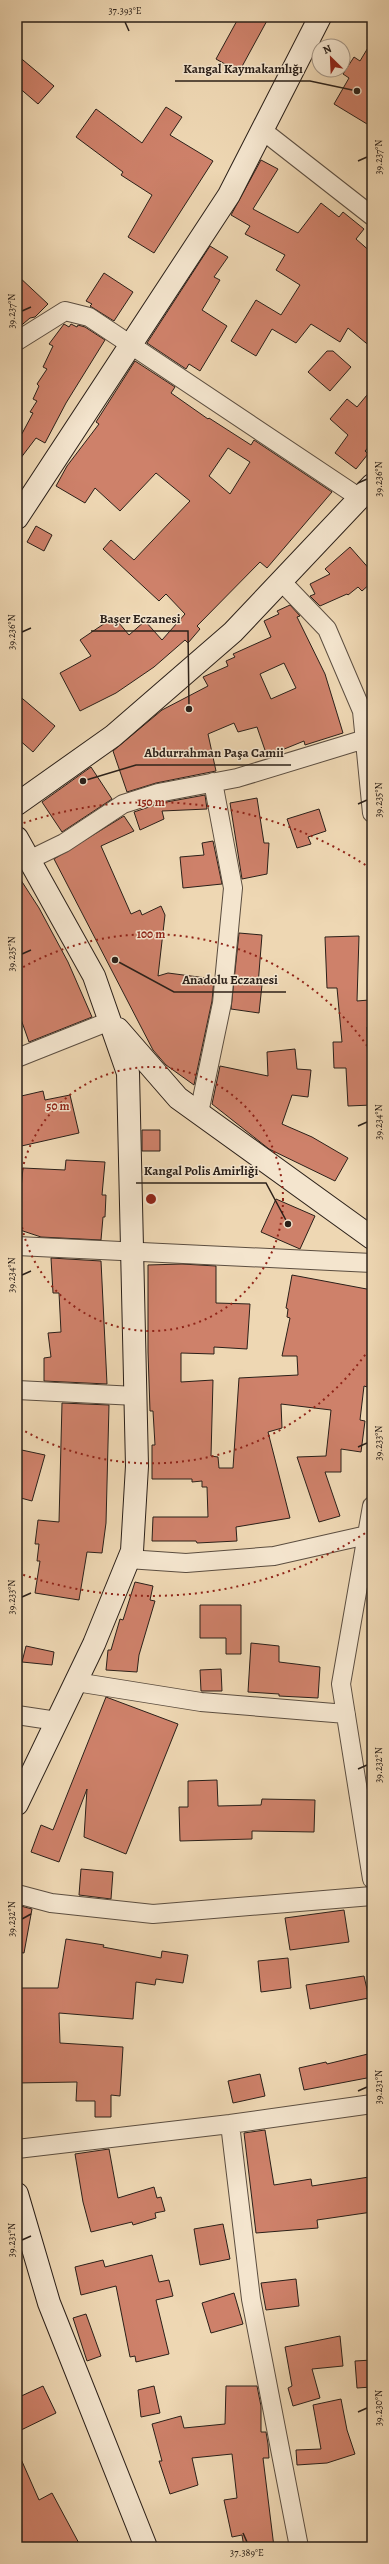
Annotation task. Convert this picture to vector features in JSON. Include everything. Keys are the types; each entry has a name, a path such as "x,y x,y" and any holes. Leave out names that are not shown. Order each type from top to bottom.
{"street":[{"path":"17,518 229,195 319,17"},
{"path":"262,130 372,216"},
{"path":"17,341 65,311 89,317 130,346 366,491 233,632 113,736 17,804"},
{"path":"281,581 327,629 362,711 372,813"},
{"path":"30,860 64,843 124,804 158,793 237,778 365,740"},
{"path":"199,1113 222,1003 233,888 213,782"},
{"path":"17,838 94,976 128,1073 137,1466 132,1551 76,1682 17,1804"},
{"path":"110,1021 178,1098 372,1238"},
{"path":"17,1058 110,1021"},
{"path":"17,1246 372,1263"},
{"path":"17,1390 136,1396"},
{"path":"372,1506 341,1684 372,1879"},
{"path":"128,1559 186,1563 274,1556 367,1535"},
{"path":"76,1682 201,1702 346,1714"},
{"path":"17,1715 57,1721"},
{"path":"17,1894 51,1903 152,1914 372,1896"},
{"path":"17,2149 230,2124 372,2104"},
{"path":"230,2124 251,2299 299,2547"},
{"path":"17,2196 49,2303 146,2547"}],"building":[{"path":"239,17 269,17 239,72 216,59"},
{"path":"372,41 372,127 334,104 349,78 351,78 351,62 354,57 360,61"},
{"path":"17,55 54,86 38,104 17,86"},
{"path":"166,107 182,117 170,135 213,161 154,253 128,237 152,195 121,175 123,172 76,137 96,109 142,143"},
{"path":"261,160 278,169 253,209 298,233 321,203 339,217 343,212 364,229 356,239 372,253 372,348 348,328 340,342 311,324 296,343 272,329 256,356 231,341 256,300 281,315 300,285 276,270 285,255 245,234 250,226 231,215"},
{"path":"210,246 228,257 214,277 220,280 202,310 227,326 200,371 189,364 186,369 147,343"},
{"path":"104,273 133,292 114,321 90,306 92,304 86,301"},
{"path":"17,275 48,304 35,317 30,318 17,329"},
{"path":"64,324 69,327 71,324 77,327 78,325 85,327 105,340 66,403 45,443 36,438 17,463 17,443 33,413 30,412 37,401 33,399 39,386 37,384 47,369 43,367 53,346 49,344"},
{"path":"327,351 333,351 351,367 330,391 308,372"},
{"path":"135,361 175,387 171,393 208,419 209,418 251,445 254,440 332,492 267,568 260,562 197,626 200,629 188,643 185,640 154,667 116,693 80,711 60,673 91,656 80,640 114,617 129,635 145,621 162,640 185,614 166,594 159,601 103,549 111,540 134,560 190,501 156,473 120,511 95,488 85,503 56,486 67,466 99,424 96,422","holes":["228,448 250,462 230,494 209,476"]},
{"path":"372,389 372,443 365,451 368,454 356,469 335,453 348,435 330,419 347,399 357,407"},
{"path":"36,526 52,535 44,551 27,542"},
{"path":"350,547 372,572 372,582 362,591 358,587 348,595 347,594 320,606 310,596 315,594 310,584 330,574 325,569"},
{"path":"290,605 300,616 297,617 325,674 343,733 305,745 304,741 267,756 257,727 238,732 234,723 208,734 216,771 156,783 127,792 113,751 162,710 208,686 203,677 228,666 226,661 235,657 233,654 271,637 264,621 279,614 277,611","holes":["284,663 296,688 271,699 260,674"]},
{"path":"17,694 55,726 33,752 17,738"},
{"path":"91,767 112,799 62,832 42,802"},
{"path":"205,795 207,809 162,811 164,819 140,830 134,812 161,803"},
{"path":"257,798 264,843 269,843 267,874 242,879 230,803"},
{"path":"319,809 326,831 308,837 311,844 297,848 287,819"},
{"path":"124,816 134,831 101,846 131,914 140,910 142,915 161,906 165,915 158,976 168,973 214,979 212,1001 194,1085 166,1065 153,1050 54,859"},
{"path":"213,841 222,884 183,888 180,857 204,855 202,843"},
{"path":"17,874 39,908 68,962 92,1017 29,1042 17,1008"},
{"path":"239,933 262,935 258,985 262,985 259,1013 231,1009"},
{"path":"359,936 357,1001 369,1000 372,1027 367,1027 368,1079 372,1079 372,1105 348,1106 346,1068 334,1068 333,1042 342,1042 337,988 327,988 325,937"},
{"path":"295,1049 297,1069 311,1070 308,1097 292,1095 282,1124 312,1137 348,1158 335,1181 269,1149 212,1104 220,1066 268,1076 267,1052"},
{"path":"43,1091 45,1100 70,1095 79,1133 17,1147 17,1097"},
{"path":"142,1130 160,1130 160,1151 142,1151"},
{"path":"66,1160 105,1162 102,1195 106,1195 105,1217 103,1217 101,1240 41,1237 17,1229 17,1198 20,1199 23,1168 65,1170"},
{"path":"276,1199 315,1216 300,1249 261,1232"},
{"path":"51,1258 101,1261 107,1384 44,1381 44,1358 51,1357 48,1333 61,1332 59,1293 53,1293"},
{"path":"182,1264 216,1266 216,1303 250,1304 247,1349 214,1347 214,1354 181,1353 181,1382 213,1380 211,1456 218,1457 219,1468 233,1468 239,1378 298,1375 297,1356 282,1356 290,1318 287,1317 288,1309 286,1308 292,1275 372,1290 372,1356 367,1387 364,1386 360,1420 365,1421 361,1452 341,1449 341,1472 325,1472 340,1516 319,1522 297,1457 326,1456 331,1410 281,1404 282,1428 268,1432 290,1518 236,1527 237,1541 197,1543 196,1541 152,1541 153,1517 208,1517 207,1487 202,1487 202,1481 192,1482 192,1479 152,1479 152,1445 155,1445 153,1411 150,1411 148,1265"},
{"path":"62,1403 109,1405 106,1523 102,1553 87,1552 79,1600 35,1593 40,1561 37,1561 39,1544 35,1544 38,1520 59,1522"},
{"path":"17,1449 45,1455 32,1501 17,1497"},
{"path":"135,1582 153,1586 150,1600 155,1601 139,1655 137,1672 106,1670 108,1650 111,1650 120,1619 123,1620"},
{"path":"200,1605 241,1605 241,1654 226,1654 226,1638 200,1638"},
{"path":"251,1643 279,1646 279,1662 320,1667 318,1698 279,1696 279,1694 248,1692"},
{"path":"26,1646 54,1652 52,1665 22,1662"},
{"path":"221,1669 222,1691 201,1691 200,1670"},
{"path":"106,1697 178,1724 126,1854 84,1837 87,1789 59,1862 31,1852 41,1825 53,1830"},
{"path":"217,1780 218,1806 261,1805 262,1799 315,1800 314,1832 252,1831 252,1839 180,1841 179,1807 188,1807 188,1781"},
{"path":"81,1869 113,1872 111,1899 79,1895"},
{"path":"17,1905 32,1909 24,1953 17,1952"},
{"path":"344,1910 349,1942 290,1950 285,1918"},
{"path":"66,1939 104,1945 103,1947 161,1958 162,1951 188,1955 183,1983 156,1979 155,1985 136,1982 133,2019 59,2013 60,2043 123,2047 120,2096 111,2095 111,2117 95,2117 95,2101 76,2101 77,2082 17,2083 17,1988 58,1988"},
{"path":"288,1958 291,1988 261,1992 258,1961"},
{"path":"364,1976 369,1998 310,2009 306,1985"},
{"path":"372,2053 372,2077 304,2090 299,2068 326,2062 327,2064"},
{"path":"260,2074 265,2096 233,2103 228,2081"},
{"path":"265,2130 274,2185 311,2179 312,2186 369,2177 372,2187 372,2212 317,2220 318,2228 256,2233 244,2133"},
{"path":"109,2149 118,2198 154,2187 157,2198 161,2197 165,2211 155,2213 156,2218 133,2225 132,2222 91,2232 83,2202 75,2154"},
{"path":"223,2224 230,2259 200,2265 194,2229"},
{"path":"152,2255 159,2282 169,2280 173,2296 156,2300 169,2354 136,2362 135,2356 130,2357 116,2286 81,2295 75,2267 103,2260 105,2267"},
{"path":"296,2279 299,2306 266,2310 261,2283"},
{"path":"234,2293 243,2324 211,2333 202,2303"},
{"path":"86,2314 101,2356 87,2361 73,2318"},
{"path":"340,2336 343,2366 312,2369 320,2398 293,2406 288,2388 292,2386 285,2347"},
{"path":"372,2360 372,2387 357,2388 355,2361"},
{"path":"43,2386 56,2413 17,2432 17,2398"},
{"path":"154,2386 160,2413 141,2417 138,2390"},
{"path":"226,2386 257,2386 261,2406 261,2432 266,2432 268,2444 269,2458 263,2458 274,2547 244,2547 242,2535 232,2537 224,2500 237,2498 232,2454 192,2458 198,2485 170,2494 159,2461 162,2461 152,2424 181,2416 184,2428 225,2424"},
{"path":"341,2399 347,2430 355,2454 327,2463 297,2465 296,2450 321,2449 313,2405"},
{"path":"17,2450 39,2500 52,2493 81,2547 17,2547"}],"place":[{"name":"Kangal Kaymakamlığı","path":"357,91"},
{"name":"Başer Eczanesi","path":"189,709"},
{"name":"Abdurrahman Paşa Camii","path":"83,781"},
{"name":"Anadolu Eczanesi","path":"115,960"},
{"name":"Kangal Polis Amirliği","path":"288,1224"}]}
